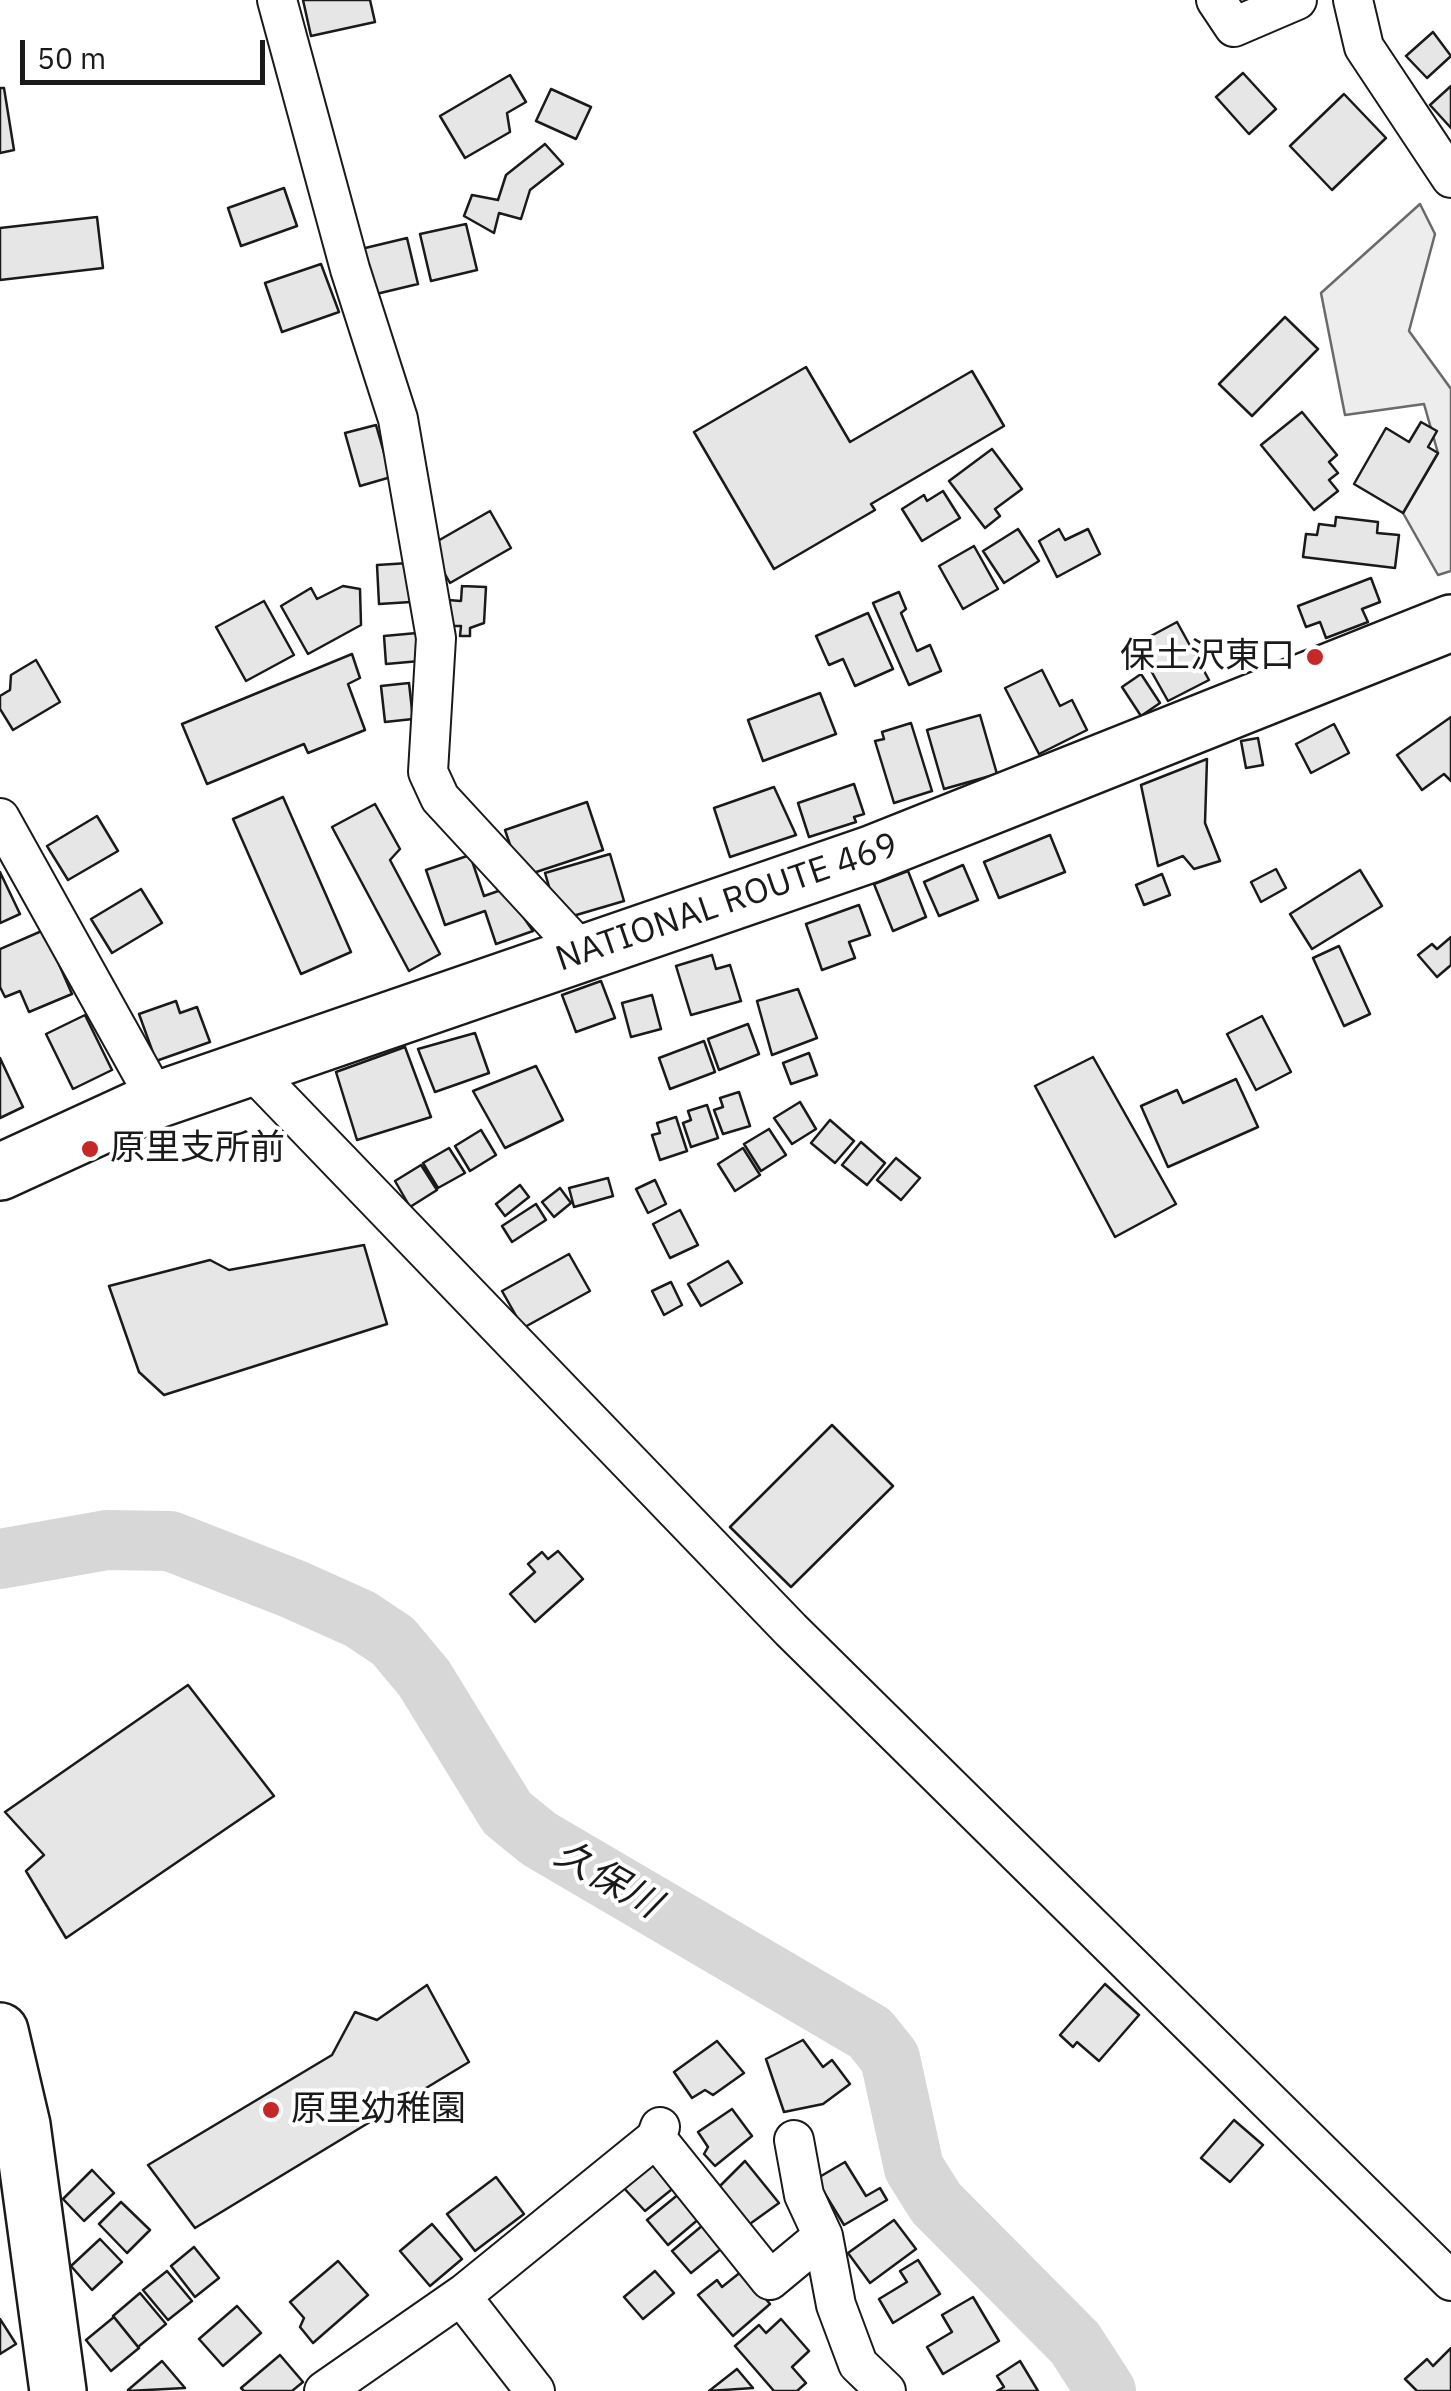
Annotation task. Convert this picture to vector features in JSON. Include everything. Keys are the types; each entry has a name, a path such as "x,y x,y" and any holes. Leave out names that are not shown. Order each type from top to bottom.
{"highway":[{"name":"NATIONAL ROUTE 469","path":"0,1172 158,1100 870,854 1451,622"},
{"path":"0,2031 22,2125 58,2391"}],"street":[{"path":"278,0 350,270 398,420 436,638 428,772 440,798 584,954"},
{"path":"1216,0 1234,27 1297,0"},
{"path":"1354,0 1364,46 1451,178"},
{"path":"0,818 158,1100"},
{"path":"251,1069 790,1630 1451,2281"},
{"path":"324,2391 461,2296 658,2133 770,2280 822,2236"},
{"path":"794,2140 804,2195 822,2236 836,2305 858,2364 886,2391"},
{"path":"461,2296 535,2391"}],"shaded area":[{"path":"1420,204 1435,234 1409,331 1451,389 1451,571 1438,575 1403,513 1438,453 1424,404 1345,415 1321,293"}],"building":[{"path":"303,0 370,0 375,22 311,36"},
{"path":"1433,32 1451,56 1427,78 1406,56"},
{"path":"1243,73 1276,109 1249,134 1216,97"},
{"path":"510,75 526,102 507,113 510,132 465,158 440,116"},
{"path":"1451,86 1451,128 1430,105"},
{"path":"0,88 4,88 14,150 0,153"},
{"path":"551,89 591,107 576,139 536,121"},
{"path":"1344,94 1386,138 1332,190 1290,146"},
{"path":"545,144 563,164 530,190 521,219 499,213 494,233 464,216 472,195 498,200 506,175"},
{"path":"284,188 297,226 241,246 228,208"},
{"path":"97,217 103,268 0,280 0,228"},
{"path":"466,224 477,270 431,281 420,234"},
{"path":"407,238 418,284 372,295 361,249"},
{"path":"321,264 339,312 282,332 265,283"},
{"path":"1285,317 1318,349 1252,416 1219,384"},
{"path":"806,367 850,442 972,371 1004,426 871,504 875,510 774,569 694,432"},
{"path":"1302,412 1337,455 1329,462 1338,473 1329,480 1338,491 1314,510 1261,445"},
{"path":"1421,422 1437,431 1428,447 1438,453 1403,513 1354,484 1386,428 1409,442"},
{"path":"376,425 391,477 360,486 345,433"},
{"path":"992,449 1022,489 995,509 1000,516 985,528 949,481"},
{"path":"943,491 960,518 922,541 902,509 924,495 927,501"},
{"path":"490,511 511,548 450,583 429,546"},
{"path":"1336,517 1378,522 1377,533 1399,535 1395,568 1303,557 1306,534 1317,535 1319,524 1335,526"},
{"path":"1018,529 1039,561 1004,583 983,551"},
{"path":"1059,529 1065,540 1088,529 1100,554 1057,577 1039,541"},
{"path":"974,546 998,589 963,609 939,566"},
{"path":"409,563 411,602 379,604 377,565"},
{"path":"1371,578 1380,602 1362,609 1368,622 1326,638 1320,622 1306,627 1298,606"},
{"path":"343,586 360,589 361,625 308,654 281,606 311,588 317,599"},
{"path":"462,586 486,587 484,623 470,628 470,636 460,636 461,626 447,626 448,600 461,601"},
{"path":"899,592 906,609 901,613 917,651 930,645 941,671 909,685 873,603"},
{"path":"264,601 294,655 246,681 216,627"},
{"path":"868,613 893,669 855,686 843,659 829,665 816,636"},
{"path":"1177,622 1209,680 1168,701 1136,644"},
{"path":"417,633 420,661 386,664 384,636"},
{"path":"352,654 360,678 348,684 365,730 308,753 304,744 207,784 182,724"},
{"path":"36,660 60,702 13,730 0,709 0,696 10,690 11,675"},
{"path":"1042,670 1060,706 1072,700 1087,730 1039,754 1005,688"},
{"path":"1141,674 1160,703 1141,716 1122,687"},
{"path":"409,683 413,719 385,722 381,686"},
{"path":"820,693 836,734 763,761 748,720"},
{"path":"980,715 997,774 944,789 927,730"},
{"path":"1451,717 1451,781 1444,774 1422,790 1397,755"},
{"path":"911,723 932,791 894,803 875,741 884,739 882,732"},
{"path":"1334,724 1349,753 1311,773 1296,744"},
{"path":"1258,738 1263,765 1246,768 1241,741"},
{"path":"1207,759 1205,823 1220,861 1194,869 1183,856 1158,866 1141,785"},
{"path":"854,784 864,814 854,817 856,822 809,837 798,803"},
{"path":"774,787 796,835 730,857 714,808"},
{"path":"283,797 351,952 301,974 233,819"},
{"path":"587,802 603,850 521,877 505,830"},
{"path":"375,804 400,849 390,860 440,954 409,971 332,827"},
{"path":"97,816 118,851 68,880 47,846"},
{"path":"1050,835 1065,872 999,898 984,862"},
{"path":"610,854 624,901 566,918 556,910 545,873"},
{"path":"470,855 484,896 504,889 533,931 496,944 485,911 445,925 426,870"},
{"path":"963,865 978,900 939,916 924,882"},
{"path":"1276,869 1286,888 1261,902 1251,882"},
{"path":"1360,870 1382,906 1312,949 1290,914"},
{"path":"908,871 926,917 893,931 874,884"},
{"path":"0,872 20,914 0,923"},
{"path":"1162,874 1170,895 1144,905 1136,885"},
{"path":"141,889 162,923 112,953 91,919"},
{"path":"859,905 870,935 849,942 855,958 822,970 806,924"},
{"path":"44,930 72,994 29,1012 20,991 5,997 0,987 0,949"},
{"path":"1451,937 1451,965 1437,977 1418,955 1432,944 1437,949"},
{"path":"1339,946 1370,1014 1344,1026 1313,958"},
{"path":"712,955 716,969 730,965 741,1001 691,1015 676,966"},
{"path":"601,981 615,1018 576,1032 562,995"},
{"path":"798,989 817,1038 772,1055 757,1001"},
{"path":"652,995 661,1029 631,1037 622,1003"},
{"path":"176,1001 180,1013 197,1007 210,1042 156,1061 139,1014"},
{"path":"85,1015 112,1070 73,1089 46,1034"},
{"path":"1262,1016 1291,1072 1256,1090 1227,1034"},
{"path":"748,1024 759,1054 719,1070 708,1039"},
{"path":"475,1033 489,1073 435,1092 418,1049"},
{"path":"704,1041 715,1072 670,1089 659,1058"},
{"path":"405,1047 431,1117 357,1140 336,1072"},
{"path":"809,1053 817,1075 791,1084 783,1063"},
{"path":"1093,1057 1176,1204 1115,1237 1035,1086"},
{"path":"0,1058 23,1107 0,1118"},
{"path":"536,1066 563,1120 505,1148 473,1091"},
{"path":"1236,1079 1258,1127 1168,1167 1141,1106 1177,1090 1183,1103"},
{"path":"739,1092 750,1126 723,1134 714,1110 723,1107 720,1098"},
{"path":"800,1102 816,1129 792,1144 774,1118"},
{"path":"707,1105 718,1138 691,1147 683,1123 691,1120 688,1111"},
{"path":"676,1117 687,1151 660,1160 652,1135 660,1133 657,1123"},
{"path":"830,1120 854,1141 835,1163 811,1143"},
{"path":"769,1129 786,1155 761,1171 744,1144"},
{"path":"481,1130 496,1155 470,1171 455,1146"},
{"path":"861,1142 885,1163 867,1185 842,1165"},
{"path":"449,1148 465,1173 438,1188 423,1163"},
{"path":"743,1148 760,1175 735,1191 718,1164"},
{"path":"896,1158 920,1178 901,1200 877,1180"},
{"path":"421,1165 437,1190 410,1207 395,1181"},
{"path":"608,1178 613,1196 574,1207 569,1188"},
{"path":"655,1180 666,1204 648,1213 636,1189"},
{"path":"520,1185 529,1197 505,1216 496,1204"},
{"path":"560,1188 571,1203 554,1217 542,1202"},
{"path":"536,1204 546,1220 512,1242 502,1226"},
{"path":"680,1210 698,1245 670,1258 653,1224"},
{"path":"364,1245 387,1324 164,1395 139,1372 109,1286 210,1260 229,1270"},
{"path":"569,1254 590,1291 523,1328 502,1291"},
{"path":"728,1261 742,1283 701,1306 688,1284"},
{"path":"671,1282 682,1305 664,1315 652,1291"},
{"path":"832,1425 893,1486 791,1587 730,1527"},
{"path":"558,1551 583,1579 535,1622 510,1594 535,1572 528,1564 542,1552 548,1559"},
{"path":"188,1685 274,1796 66,1938 26,1871 44,1855 5,1812"},
{"path":"1105,1984 1139,2015 1099,2061 1077,2042 1073,2047 1060,2035"},
{"path":"427,1985 469,2062 195,2228 148,2165 332,2055 355,2012 377,2020"},
{"path":"803,2040 823,2067 832,2060 850,2084 823,2104 784,2112 766,2059"},
{"path":"717,2041 744,2073 713,2095 705,2090 692,2098 674,2072"},
{"path":"732,2109 752,2136 715,2166 704,2154 708,2147 698,2132"},
{"path":"1234,2120 1263,2145 1230,2182 1201,2158"},
{"path":"656,2159 676,2186 645,2211 622,2186"},
{"path":"745,2161 779,2203 747,2226 715,2191"},
{"path":"845,2162 866,2196 880,2188 887,2200 844,2225 816,2179"},
{"path":"92,2170 114,2193 84,2221 63,2199"},
{"path":"496,2177 524,2214 475,2251 447,2214"},
{"path":"680,2193 700,2218 668,2245 647,2220"},
{"path":"121,2202 150,2230 127,2253 99,2224"},
{"path":"894,2220 916,2249 870,2283 848,2253"},
{"path":"432,2224 462,2259 430,2286 400,2251"},
{"path":"703,2225 722,2248 691,2273 672,2251"},
{"path":"100,2239 122,2262 92,2290 71,2266"},
{"path":"194,2247 219,2278 195,2297 171,2266"},
{"path":"918,2260 940,2294 893,2323 879,2299 907,2282 900,2271"},
{"path":"338,2261 368,2295 313,2343 300,2327 304,2318 290,2302"},
{"path":"167,2271 192,2301 168,2320 143,2290"},
{"path":"655,2271 674,2293 643,2319 624,2297"},
{"path":"742,2271 770,2304 733,2336 698,2295 717,2280 722,2287"},
{"path":"140,2293 166,2324 138,2347 113,2316"},
{"path":"973,2297 999,2341 943,2374 927,2347 952,2332 942,2315"},
{"path":"237,2306 261,2333 223,2366 199,2339"},
{"path":"114,2317 139,2348 111,2371 86,2340"},
{"path":"0,2319 16,2344 0,2354"},
{"path":"781,2319 809,2351 792,2367 806,2383 797,2391 774,2391 735,2346 759,2325 766,2333"},
{"path":"1451,2348 1451,2391 1417,2391 1405,2379 1427,2359 1433,2366"},
{"path":"280,2355 303,2382 292,2391 241,2388"},
{"path":"162,2361 185,2388 128,2391 128,2390"},
{"path":"1020,2361 1038,2391 997,2391 1004,2387 997,2376"},
{"path":"737,2369 753,2388 709,2391"}],"waterway":[{"name":"久保川","path":"0,1559 107,1540 170,1541 360,1619 393,1641 424,1678 507,1813 539,1839 870,2033 890,2058 914,2168 936,2203 1075,2343 1106,2391"}],"place":[{"name":"保土沢東口","path":"1315,657"},
{"name":"原里支所前","path":"90,1149"},
{"name":"原里幼稚園","path":"271,2110"}]}
